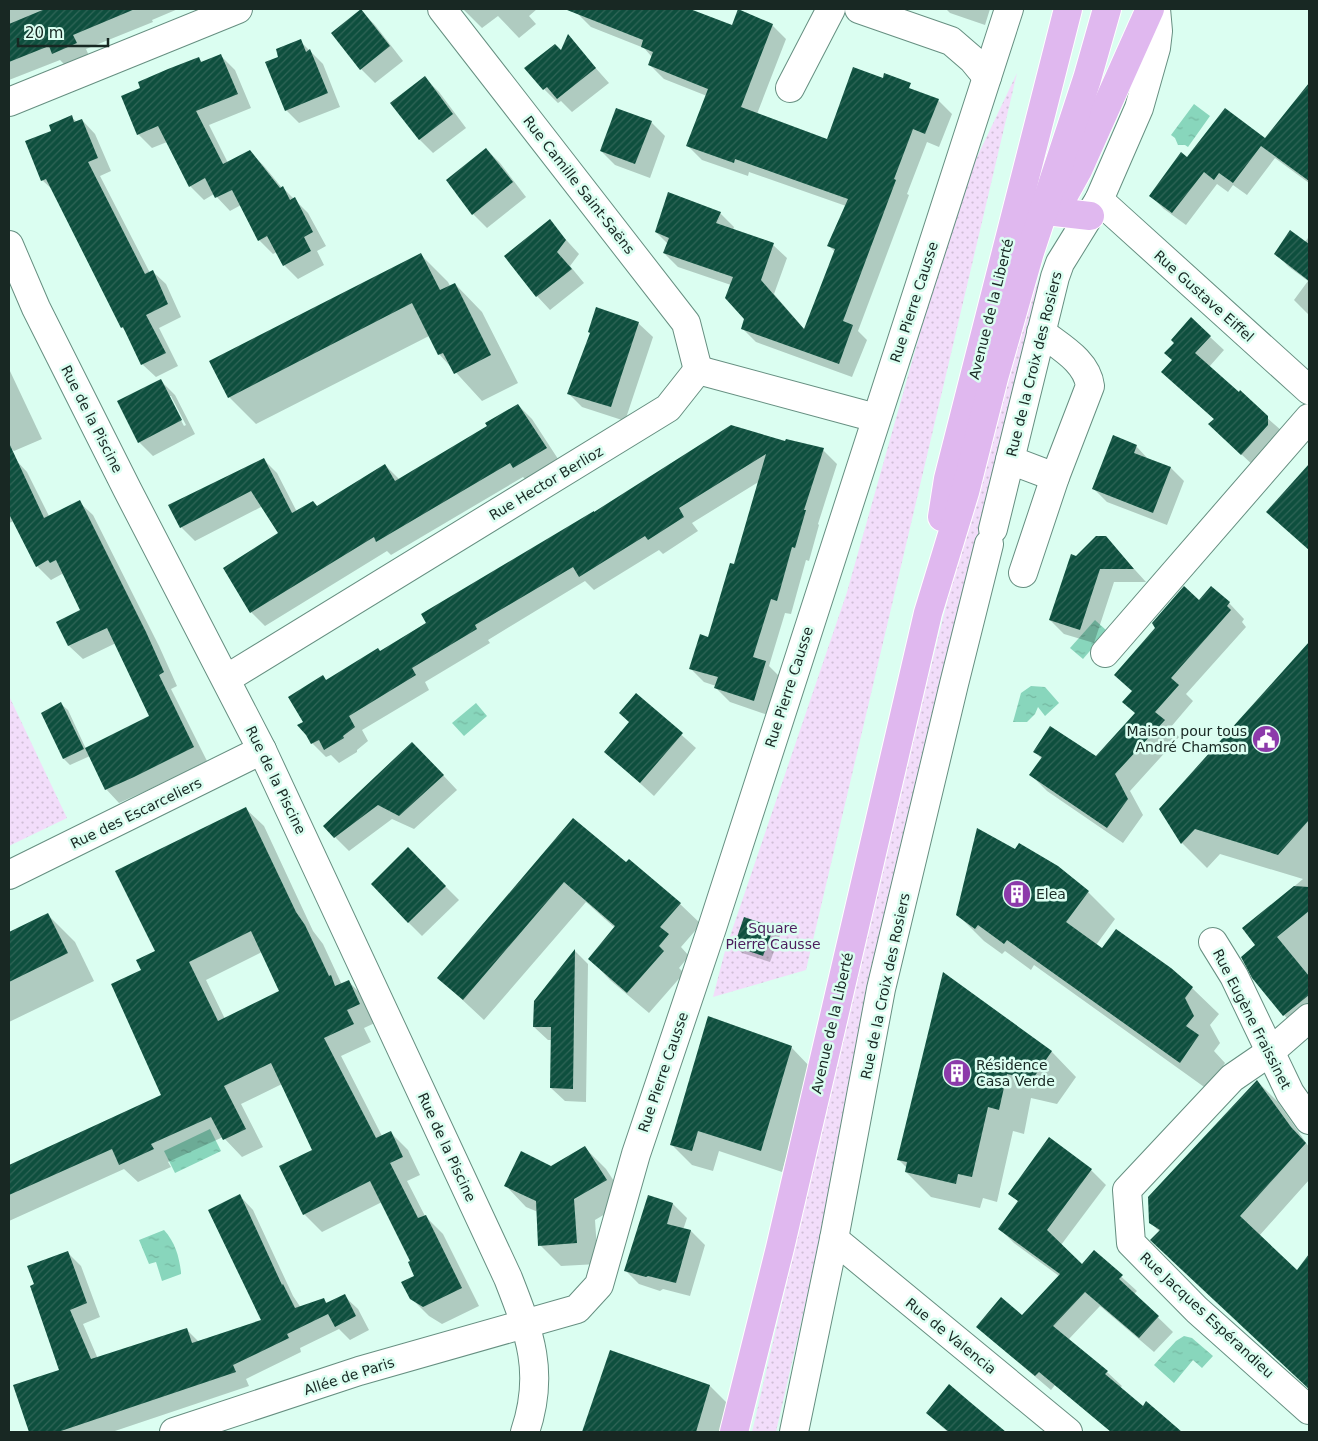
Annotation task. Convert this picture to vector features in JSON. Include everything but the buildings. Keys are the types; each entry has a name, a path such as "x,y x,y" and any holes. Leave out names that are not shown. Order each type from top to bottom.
{"main road":[{"name":"Avenue de la Liberté","path":"928,613 948,479 1068,9"},
{"name":"Avenue de la Liberté","path":"734,1432 780,1248 928,613 964,492 1030,252 1087,79 1107,9"},
{"name":"Avenue de la Liberté","path":"1030,252 1078,170 1150,9"},
{"path":"1054,212 1094,208"}],"street":[{"path":"9,102 238,9"},
{"name":"Rue Camille Saint-Saëns","path":"442,9 686,323 698,370"},
{"path":"790,88 831,9"},
{"path":"859,9 951,41 974,60 987,77"},
{"name":"Rue Pierre Causse","path":"526,1324 577,1309 598,1285 636,1154 712,928 1009,9"},
{"name":"Rue de la Croix des Rosiers","path":"794,1432 834,1239 881,989 1041,332 1060,263 1094,208 1139,108 1156,48 1158,31 1156,9"},
{"name":"Rue Gustave Eiffel","path":"1094,208 1309,390"},
{"name":"Rue de la Piscine","path":"9,245 40,317 131,498 262,750 504,1270 526,1324 534,1364 535,1394 524,1432"},
{"path":"1023,574 1055,477 1090,386 1089,376 1083,366 1041,332"},
{"path":"698,370 876,418"},
{"name":"Rue Hector Berlioz","path":"226,679 668,408 698,370"},
{"path":"1105,653 1309,418"},
{"path":"1010,460 1055,477"},
{"name":"Rue des Escarceliers","path":"9,875 262,750"},
{"name":"Rue Eugène Fraissinet","path":"1213,942 1234,976 1290,1093 1309,1120"},
{"name":"Rue Jacques Espérandieu","path":"1309,1018 1270,1052 1232,1078 1127,1190 1131,1243 1198,1310 1309,1410"},
{"name":"Rue de Valencia","path":"834,1239 1068,1432"},
{"name":"Allée de Paris","path":"174,1432 360,1371 526,1324"}],"green space":[{"name":"Square Pierre Causse","path":"1017,73 806,970 713,997 725,951 847,592 959,195"},
{"path":"1049,257 776,1432 752,1432 925,691 993,418 1021,320"},
{"path":"9,696 67,818 9,846"}],"water":[{"path":"1194,104 1210,116 1188,147 1178,145 1175,138 1171,135"},
{"path":"1095,620 1107,631 1083,659 1070,648"},
{"path":"1031,686 1045,687 1059,703 1045,716 1038,707 1035,714 1027,722 1013,722 1021,693"},
{"path":"476,703 487,716 464,736 452,723"},
{"path":"210,1129 221,1151 175,1173 164,1151"},
{"path":"164,1230 176,1250 181,1274 162,1281 156,1262 149,1264 139,1240"},
{"path":"1184,1336 1192,1338 1213,1356 1202,1368 1193,1360 1174,1383 1154,1365 1176,1341"}],"place":[{"name":"Maison pour tous André Chamson","path":"1266,739"},
{"name":"Elea","path":"1017,894"},
{"name":"Résidence Casa Verde","path":"957,1073"}]}
